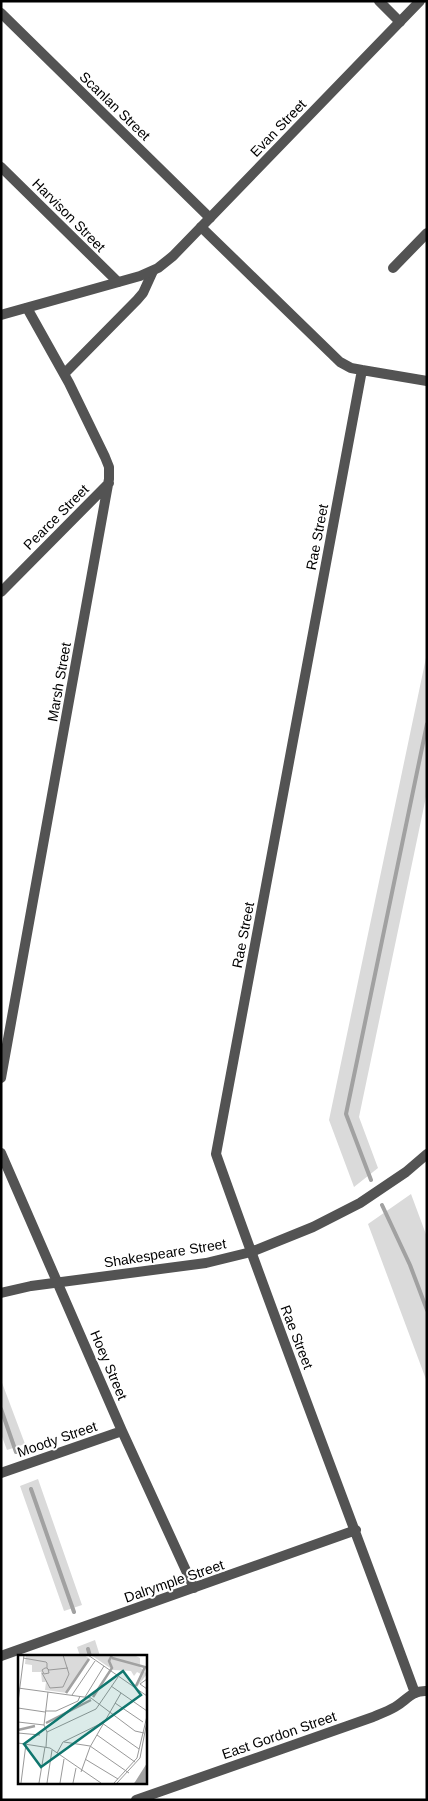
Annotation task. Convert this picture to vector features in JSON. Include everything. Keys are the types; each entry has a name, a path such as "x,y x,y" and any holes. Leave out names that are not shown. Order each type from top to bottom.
{"street":[{"path":"379,1 400,22"},
{"name":"Evan Street","path":"1,315 153,271 167,261 420,1"},
{"name":"Scanlan Street","path":"1,13 210,218"},
{"name":"Harvison Street","path":"1,167 118,282"},
{"path":"201,227 335,358 347,366 362,370 427,381"},
{"path":"393,268 427,233"},
{"name":"Evan Street","path":"64,374 137,300 153,271"},
{"name":"Marsh Street","path":"1,1078 109,483 108,462 64,374 28,308"},
{"name":"Rae Street","path":"362,370 216,1154 415,1693"},
{"name":"Pearce Street","path":"1,592 109,483"},
{"path":"1,1040 11,1025"},
{"name":"Hoey Street","path":"1,1153 59,1282 122,1430 194,1588"},
{"name":"Shakespeare Street","path":"1,1293 59,1282 206,1263 251,1252 313,1227 360,1203 389,1184 427,1154"},
{"name":"Moody Street","path":"1,1473 122,1430"},
{"name":"Dalrymple Street","path":"1,1656 356,1530"},
{"name":"East Gordon Street","path":"136,1800 373,1717 396,1706 407,1696 427,1691"}],"shaded area":[{"path":"427,653 427,792 359,1117 378,1168 354,1187 329,1120"},
{"path":"411,1194 427,1237 427,1382 368,1224"},
{"path":"1,1380 25,1444 7,1450 1,1434"},
{"path":"38,1479 82,1605 64,1611 20,1486"},
{"path":"95,1640 100,1655 80,1655 77,1647"}],"waterway":[{"path":"371,1180 346,1114 427,724"},
{"path":"382,1205 410,1265 427,1310"},
{"path":"1,1409 16,1452"},
{"path":"31,1489 74,1612"},
{"path":"88,1649 90,1655"}]}
